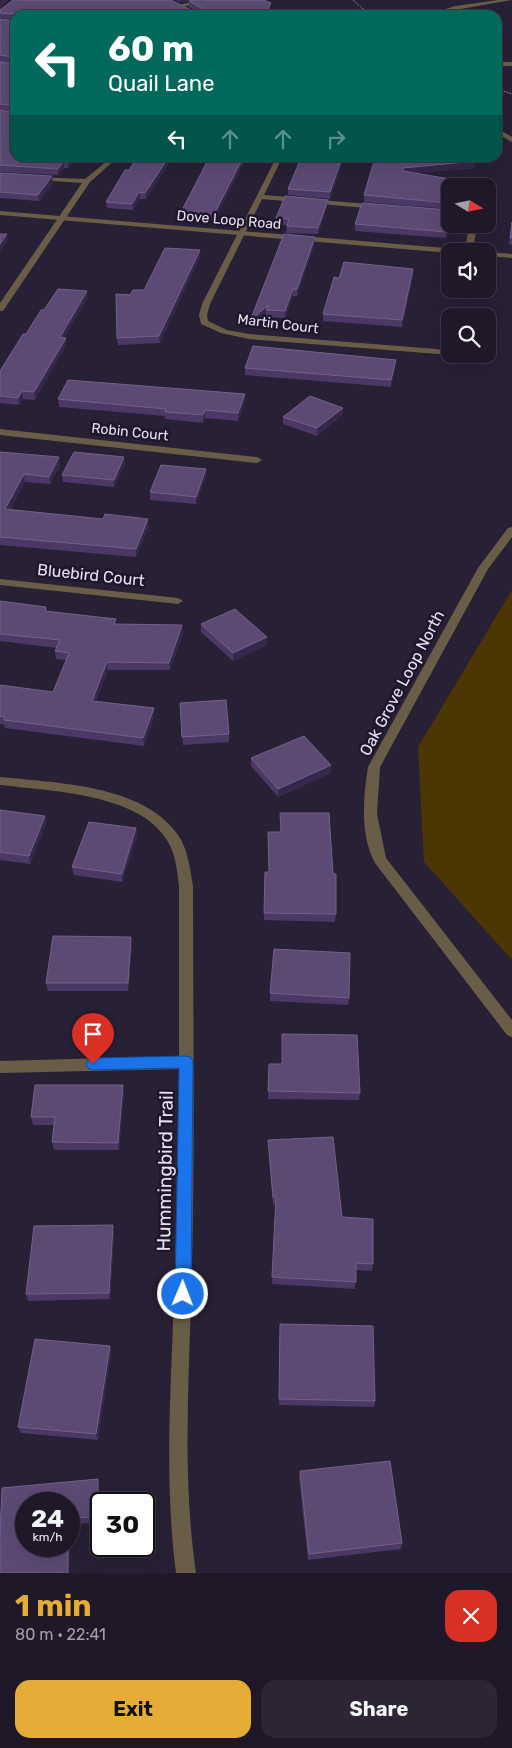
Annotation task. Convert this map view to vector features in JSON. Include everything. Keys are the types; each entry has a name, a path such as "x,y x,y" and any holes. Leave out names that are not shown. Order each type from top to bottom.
{"street":[{"path":"189,9 179,4 209,0"},
{"path":"448,10 509,0"},
{"path":"0,309 87,182 110,162"},
{"path":"241,233 277,162"},
{"path":"29,177 87,182"},
{"path":"261,197 388,208"},
{"name":"Dove Loop Road","path":"0,213 441,250"},
{"name":"Martin Court","path":"241,233 206,304 203,315 204,322 211,327 260,338 376,349 441,353"},
{"path":"496,255 512,256"},
{"name":"Robin Court","path":"0,432 257,460"},
{"name":"Oak Grove Loop North","path":"512,530 483,568 374,767 368,800 372,834 380,860 512,1031"},
{"name":"Bluebird Court","path":"0,582 178,601"},
{"name":"Hummingbird Trail","path":"0,781 108,796 145,810 172,837 183,863 186,886 183,1294 175,1466 179,1535 186,1573"},
{"path":"0,1067 186,1062"}],"path":[{"path":"354,0 365,10"}],"shaded area":[{"path":"512,590 512,960 424,862 418,747"}],"building":[{"path":"13,0 171,0 191,10 10,10 10,14 0,13 0,10"},
{"path":"264,0 271,3 268,10 202,10 189,1"},
{"path":"0,19 10,20 10,56 0,55"},
{"path":"0,62 10,63 10,105 0,104"},
{"path":"0,110 10,112 10,162 63,162 58,169 0,165"},
{"path":"134,162 165,162 145,193 139,192 132,204 106,202 125,170 129,170"},
{"path":"207,162 241,162 214,214 181,212"},
{"path":"299,162 341,162 330,192 288,189"},
{"path":"374,162 466,162 403,168 403,171 444,178 441,178 441,202 364,195"},
{"path":"0,173 52,176 38,195 0,192"},
{"path":"285,196 328,200 318,228 287,226 289,219 276,218"},
{"path":"362,203 441,209 441,232 355,224"},
{"path":"512,222 512,238 510,238"},
{"path":"0,234 7,234 0,244"},
{"path":"284,234 315,237 297,289 293,289 285,311 266,310 268,305 250,321"},
{"path":"165,248 200,250 159,336 117,338 116,294 130,295 133,290 144,290"},
{"path":"344,262 413,269 402,320 323,314 334,277 339,278"},
{"path":"58,289 87,291 60,337 66,338 34,392 22,391 18,398 0,396 0,371 23,334 26,334 41,310 44,310"},
{"path":"253,346 396,360 391,380 245,368"},
{"path":"68,380 245,394 238,413 205,410 203,415 165,412 166,409 58,399"},
{"path":"310,396 343,408 317,428 283,417"},
{"path":"0,452 59,457 49,477 24,474 5,509 103,519 105,514 148,519 136,549 0,537"},
{"path":"74,452 124,457 114,480 62,475"},
{"path":"161,465 206,469 196,497 150,492"},
{"path":"0,601 46,607 45,611 116,619 114,624 182,625 169,663 107,662 92,701 154,708 143,738 4,720 5,717 0,716 0,685 53,692 69,653 55,651 60,640 0,634"},
{"path":"235,609 267,637 233,653 201,624"},
{"path":"226,700 229,734 182,737 180,703"},
{"path":"304,736 331,765 278,789 251,758"},
{"path":"0,810 45,816 29,856 0,852"},
{"path":"280,813 329,813 333,874 336,874 336,914 264,913 265,872 269,872 268,832 281,832"},
{"path":"89,822 136,828 122,874 72,867"},
{"path":"53,936 131,937 128,983 46,983"},
{"path":"274,949 350,953 349,998 270,993"},
{"path":"282,1034 357,1035 360,1093 268,1091 269,1064 282,1064"},
{"path":"35,1085 123,1085 118,1143 52,1142 55,1117 31,1117"},
{"path":"333,1137 342,1217 373,1219 373,1264 356,1263 356,1282 272,1277 276,1197 273,1197 268,1140"},
{"path":"113,1225 109,1293 26,1294 34,1226"},
{"path":"280,1324 373,1326 375,1401 279,1399"},
{"path":"35,1339 110,1346 96,1434 18,1427"},
{"path":"390,1461 402,1543 309,1554 300,1471"},
{"path":"98,1479 98,1492 90,1492 90,1517 80,1518 80,1492 15,1492 15,1557 68,1557 68,1573 0,1573 2,1488"}],"route":[{"path":"93,1064 186,1062 183,1294"}]}
